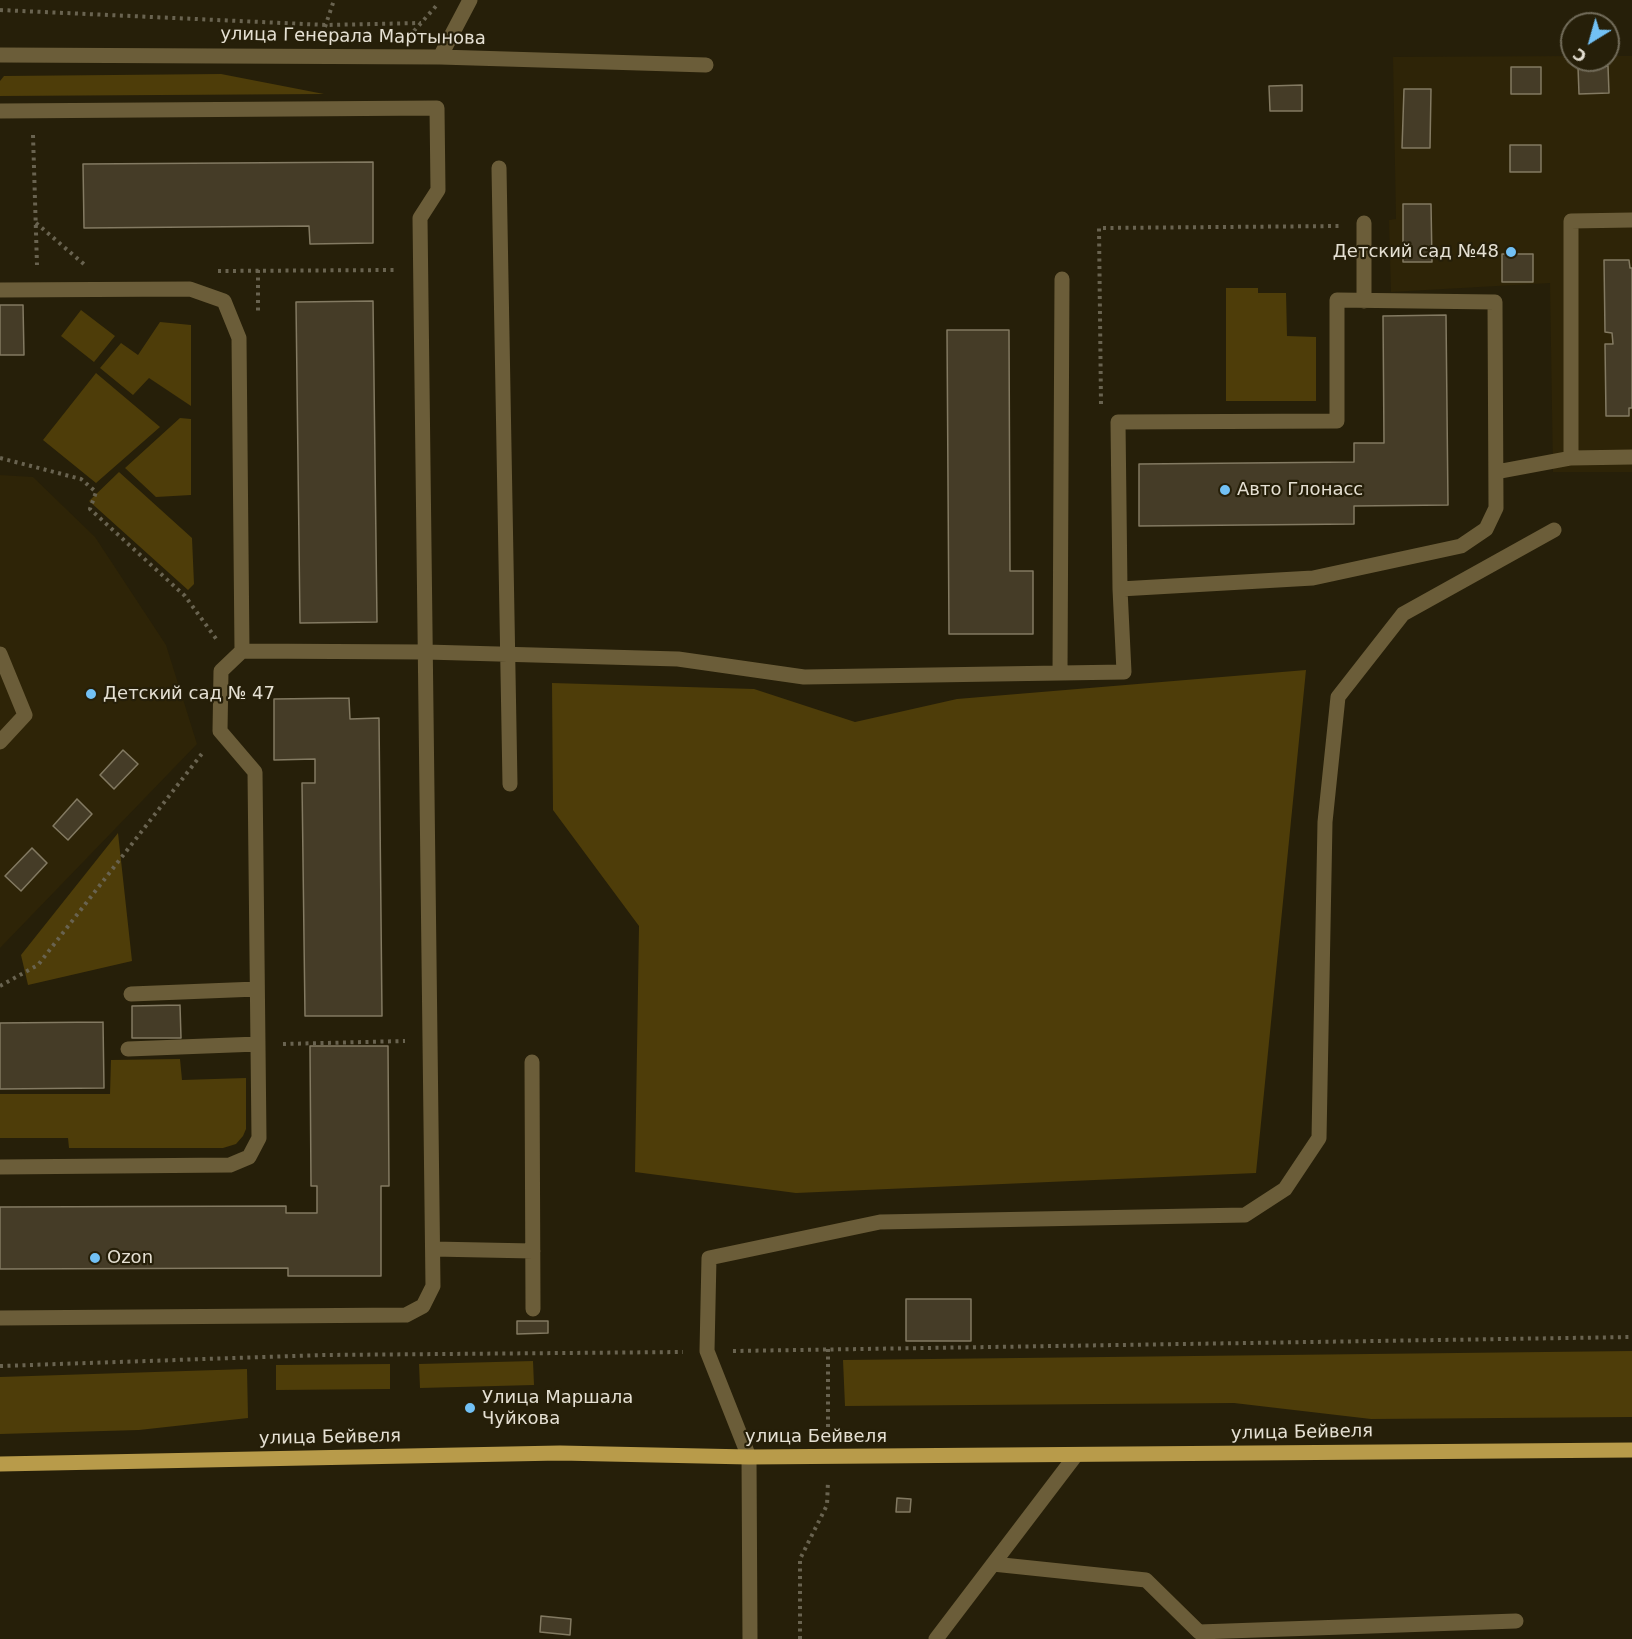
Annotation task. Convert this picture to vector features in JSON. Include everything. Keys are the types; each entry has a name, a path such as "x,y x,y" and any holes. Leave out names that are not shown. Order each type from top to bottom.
{"main road":[{"name":"улица Бейвеля","path":"0,1464 560,1453 829,1457 1632,1450"}],"street":[{"path":"440,57 470,0"},
{"name":"улица Генерала Мартынова","path":"0,55 440,57 706,65"},
{"path":"0,111 438,108 438,190 420,218 433,1286 423,1306 406,1315 0,1318"},
{"path":"499,168 510,784"},
{"path":"1571,458 1571,220 1632,220"},
{"path":"1364,225 1364,301"},
{"path":"1060,673 1062,279"},
{"path":"0,290 190,289 224,301 239,338 237,655"},
{"path":"0,1167 230,1165 249,1157 259,1138 255,772 220,731 221,671 237,655 426,652 678,659 804,677 1124,672 1120,589 1118,422 1337,421 1337,300 1495,302 1496,508 1486,529 1461,546 1313,578 1120,589"},
{"path":"1496,471 1571,458 1632,457"},
{"path":"750,1639 749,1457 707,1351 709,1258 880,1222 1245,1215 1285,1189 1318,1138 1325,822 1338,697 1403,614 1554,530"},
{"path":"0,654 25,716 0,742"},
{"path":"131,994 257,989"},
{"path":"128,1049 258,1044"},
{"path":"532,1062 533,1309"},
{"path":"433,1249 533,1251"},
{"path":"936,1639 1076,1455"},
{"path":"993,1564 1146,1580 1199,1632 1516,1621"}],"path":[{"path":"316,56 334,0"},
{"path":"392,57 441,0"},
{"path":"0,10 326,25 421,23"},
{"path":"32,110 37,290"},
{"path":"35,222 92,272"},
{"path":"1101,407 1099,228 1364,225"},
{"path":"0,458 81,479 96,492 90,509 185,596 237,655"},
{"path":"0,986 38,965 220,731"},
{"path":"258,1044 430,1041"},
{"path":"0,1366 323,1355 1632,1337"},
{"path":"800,1639 800,1559 827,1504 828,1349"}],"shaded area":[{"name":"Детский сад №48","path":"1560,56 1560,72 1620,72 1620,56 1632,56 1632,472 1553,472 1550,283 1391,292 1389,220 1396,219 1393,57"},
{"path":"221,74 324,94 0,96 0,81 4,76"},
{"path":"1226,288 1258,288 1258,293 1286,293 1287,336 1316,337 1316,401 1226,401"},
{"path":"81,310 115,336 94,362 61,336"},
{"path":"160,322 191,325 191,406 149,378 133,395 100,368 121,343 138,355"},
{"path":"96,373 160,427 96,483 43,440"},
{"path":"180,418 191,419 191,495 156,497 125,468"},
{"path":"119,472 192,538 194,584 188,590 89,501"},
{"name":"Детский сад № 47","path":"0,475 33,477 95,537 166,645 197,744 0,948"},
{"path":"1306,670 1256,1173 796,1193 635,1172 639,926 553,810 552,683 754,689 855,722 957,699"},
{"path":"118,833 132,961 28,985 21,955"},
{"path":"180,1059 182,1080 246,1078 246,1129 236,1144 223,1148 69,1148 68,1138 0,1138 0,1094 110,1094 111,1060"},
{"path":"1632,1351 1632,1417 1371,1419 1234,1403 845,1406 843,1360"},
{"path":"533,1361 534,1385 420,1388 419,1364"},
{"path":"390,1364 390,1389 276,1390 276,1365"},
{"path":"247,1369 248,1418 139,1430 0,1434 0,1377"}],"building":[{"path":"1511,67 1541,67 1541,94 1511,94"},
{"path":"1578,72 1608,72 1609,93 1579,94"},
{"path":"1302,85 1302,111 1270,111 1269,86"},
{"path":"1404,89 1431,89 1430,148 1402,148"},
{"path":"1510,145 1541,145 1541,172 1510,172"},
{"path":"373,162 373,243 310,244 309,226 84,228 83,164"},
{"path":"1403,204 1431,204 1432,262 1403,262"},
{"path":"1502,254 1533,254 1533,282 1502,282"},
{"path":"1604,260 1629,260 1630,268 1632,268 1632,408 1629,408 1629,416 1606,416 1605,344 1613,344 1612,333 1605,332"},
{"path":"373,301 377,622 300,623 296,302"},
{"path":"0,305 23,305 24,355 0,355"},
{"path":"1446,315 1448,505 1354,506 1354,524 1139,526 1139,464 1354,462 1354,443 1384,443 1383,316"},
{"path":"947,330 1009,330 1010,571 1033,571 1033,634 949,634"},
{"path":"349,698 350,719 379,718 382,1016 305,1016 302,783 315,783 315,759 274,760 274,699"},
{"path":"123,750 138,764 114,789 100,775"},
{"path":"77,799 92,814 68,840 53,826"},
{"path":"32,848 47,863 21,891 5,876"},
{"path":"180,1005 181,1038 132,1038 132,1006"},
{"path":"103,1022 104,1088 0,1089 0,1023"},
{"path":"310,1046 388,1046 389,1186 381,1186 381,1276 288,1276 288,1268 0,1269 0,1207 286,1206 286,1213 317,1213 317,1186 311,1186"},
{"path":"906,1299 971,1299 971,1341 906,1341"},
{"path":"517,1321 548,1321 548,1333 517,1334"},
{"path":"897,1498 911,1499 910,1512 896,1512"},
{"path":"541,1616 571,1619 570,1635 540,1632"}],"place":[{"name":"Детский сад №48","path":"1511,252"},
{"name":"Авто Глонасс","path":"1225,490"},
{"name":"Детский сад № 47","path":"91,694"},
{"name":"Ozon","path":"95,1258"},
{"name":"Улица Маршала Чуйкова","path":"470,1408"}]}
